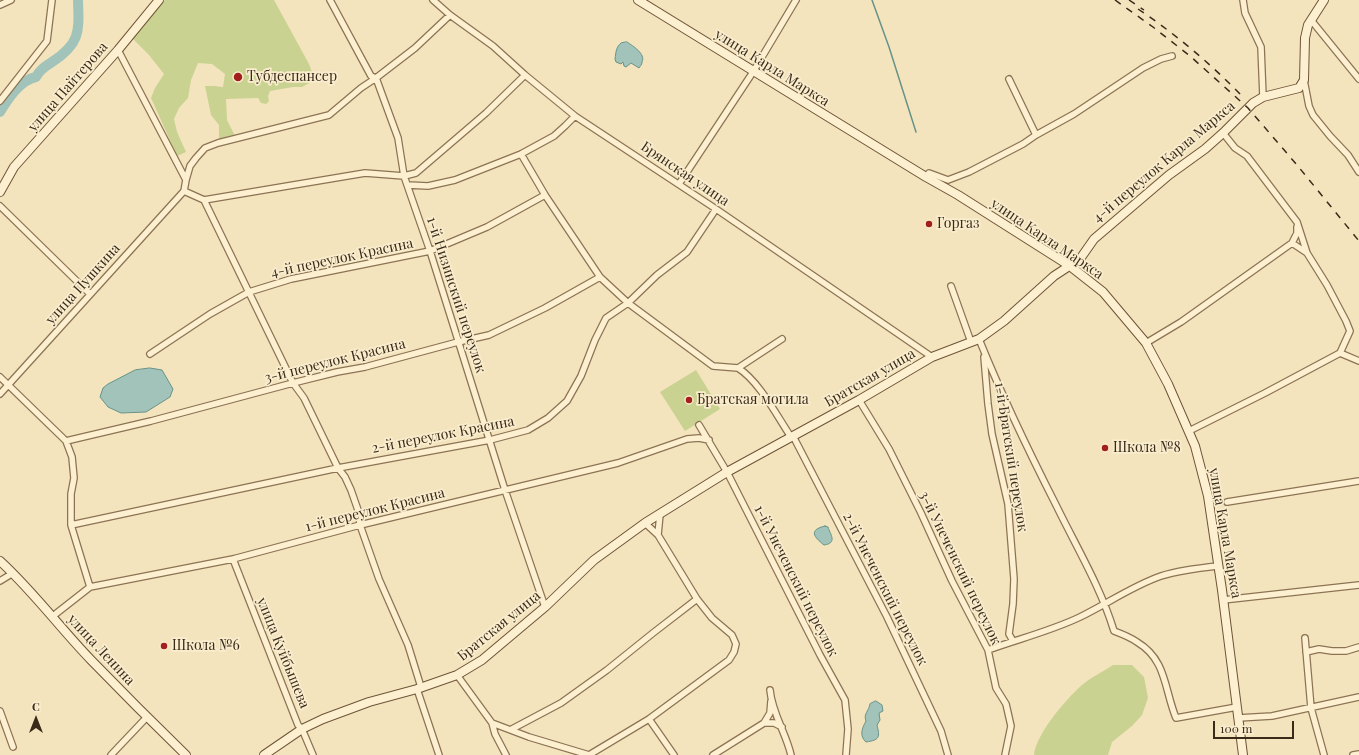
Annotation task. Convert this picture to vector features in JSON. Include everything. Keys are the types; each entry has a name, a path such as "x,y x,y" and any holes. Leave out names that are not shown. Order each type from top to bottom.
{"main road":[{"name":"улица Карла Маркса","path":"638,0 926,178 958,195 1070,266 1103,292 1146,343 1168,384 1189,431 1195,446 1208,496 1243,755"},
{"path":"1304,80 1305,38 1311,20 1324,0"},
{"name":"улица Пайтерова","path":"0,192 14,167 118,50 156,1"},
{"name":"4-й переулок Карла Маркса","path":"1070,266 1080,260 1094,239 1112,222 1169,175 1205,149 1251,104 1263,97 1299,88 1304,80"},
{"name":"Братская улица","path":"264,755 302,729 323,719 369,702 419,688 457,675 482,660 545,607 594,560 645,523 727,472 859,400 932,357 975,340 1004,321 1054,276 1070,266"},
{"name":"улица Ленина","path":"0,561 53,616 91,660 186,755"}],"street":[{"path":"0,5 12,0"},
{"path":"0,101 47,41 52,0"},
{"name":"1-й Низинский переулок","path":"330,0 371,76 376,78 398,138 404,176 430,251 505,490 545,607"},
{"name":"Брянская улица","path":"433,0 450,15 492,46 525,76 575,116 679,184 932,357"},
{"path":"679,184 753,72 796,0"},
{"path":"1244,0 1245,13 1261,47 1263,97"},
{"path":"450,15 415,48 361,88 329,115 218,143 205,148 190,166 184,191 204,200 365,173 404,176 416,172 447,148 525,76"},
{"path":"1311,20 1359,79"},
{"path":"118,50 186,180"},
{"path":"926,178 929,173 948,180 969,172 1023,144 1074,114 1143,68 1161,59 1172,56"},
{"path":"1009,79 1036,135"},
{"path":"1304,80 1309,106 1313,116 1348,155 1359,172"},
{"path":"408,185 428,186 455,180 521,154 554,136 575,116"},
{"path":"1189,431 1340,353 1350,331 1327,285 1307,253 1297,222 1247,156 1235,148 1223,133"},
{"path":"521,154 545,195 600,277 628,303 713,366 738,368 782,339"},
{"name":"улица Пушкина","path":"0,394 184,191"},
{"name":"4-й переулок Красина","path":"150,354 210,314 249,292 291,279 430,251 487,227 545,195"},
{"path":"204,200 293,382 304,398 338,468 345,477 351,490 359,513 360,525 379,579 408,645 439,755"},
{"path":"0,206 90,294"},
{"name":"2-й переулок Красина","path":"71,525 338,468 490,440 528,430 548,418 567,401 581,376 594,340 606,318 628,303 657,275 687,252 716,209"},
{"path":"1146,343 1179,323 1292,243 1297,233 1297,222"},
{"path":"1292,243 1307,253"},
{"name":"3-й переулок Красина","path":"66,441 151,421 293,382 365,367 489,335 545,308 600,277"},
{"path":"951,286 975,340"},
{"name":"1-й Братский переулок","path":"975,340 982,347 998,385 1041,475 1105,603 1114,631 1137,641 1149,650 1156,658 1162,671 1172,709 1176,718 1237,707"},
{"name":"1-й Братский переулок","path":"982,347 992,434 1008,504 1014,579 1013,604 1009,634 1013,641"},
{"path":"1340,353 1359,360"},
{"name":"2-й Унеченский переулок","path":"738,368 745,373 756,386 792,437 887,617 941,731 948,755"},
{"path":"0,377 66,441 72,457 74,478 71,494 71,525 90,586"},
{"name":"3-й Унеченский переулок","path":"859,400 889,450 921,513 952,581 988,650 996,688 1006,704 1011,726 1005,755"},
{"name":"1-й Унеченский переулок","path":"699,425 727,472 820,655 845,700 848,729 846,755"},
{"name":"1-й переулок Красина","path":"53,616 90,586 234,559 360,525 618,463 687,439 699,438 709,440"},
{"path":"1227,502 1359,481"},
{"path":"658,535 660,514"},
{"path":"492,723 512,729 529,737 590,755 648,719 729,660 734,652 736,644 732,635 712,618 697,599 658,535 645,523"},
{"name":"улица Куйбышева","path":"234,559 295,718 298,725 302,729 314,755"},
{"path":"988,650 1079,617 1132,589 1161,576 1192,569 1218,566"},
{"path":"0,581 13,573"},
{"path":"1223,600 1359,585"},
{"path":"512,729 561,703 607,670 697,599"},
{"path":"1305,638 1311,708 1324,755"},
{"path":"1306,652 1319,649 1346,651 1359,647"},
{"path":"457,675 492,723 495,734 506,755"},
{"path":"764,724 770,713 770,690"},
{"path":"1238,718 1272,716 1359,698"},
{"path":"771,701 788,742 791,755"},
{"path":"0,711 13,746"},
{"path":"111,755 147,717"},
{"path":"648,719 674,755"},
{"path":"713,755 764,724 774,723 782,727"},
{"path":"1353,755 1359,754"}],"green space":[{"name":"Тубдеспансер","path":"165,0 274,0 309,64 315,80 302,87 270,91 268,96 269,101 266,104 261,103 258,98 226,99 227,120 235,136 219,141 219,125 211,115 205,86 223,87 225,74 212,64 198,63 191,80 188,98 179,108 174,119 177,132 186,152 177,156 151,98 155,88 164,74 149,55 132,38 137,30"},
{"path":"696,370 720,409 685,431 660,392"},
{"path":"1113,665 1132,665 1144,677 1148,698 1142,715 1132,726 1112,742 1108,755 1034,755 1040,737 1046,727 1075,691 1093,677"}],"water":[{"path":"627,42 641,53 643,59 639,68 631,63 626,67 624,66 623,62 621,64 616,62 616,50 618,46 621,43"},
{"path":"150,368 162,370 173,389 170,397 146,412 121,413 108,407 100,397 103,388 108,384 135,370"},
{"path":"825,526 828,527 832,540 828,544 824,545 815,537 814,534 816,530"},
{"path":"876,701 882,705 883,711 879,713 880,720 877,725 879,735 876,739 866,742 862,737 862,729 866,721 866,714 870,704"}],"waterway":[{"path":"0,112 20,86 36,77 41,70 68,49 73,42 78,28 78,0"},
{"path":"872,0 889,47 916,132"}],"railway":[{"path":"1115,0 1190,56 1248,108 1359,241"},
{"path":"1129,0 1144,10"},
{"path":"1138,9 1167,29 1194,51 1245,99"}],"place":[{"name":"Тубдеспансер","path":"238,77"},
{"name":"Горгаз","path":"929,224"},
{"name":"Братская могила","path":"689,400"},
{"name":"Школа №8","path":"1105,448"},
{"name":"Школа №6","path":"164,646"}]}
